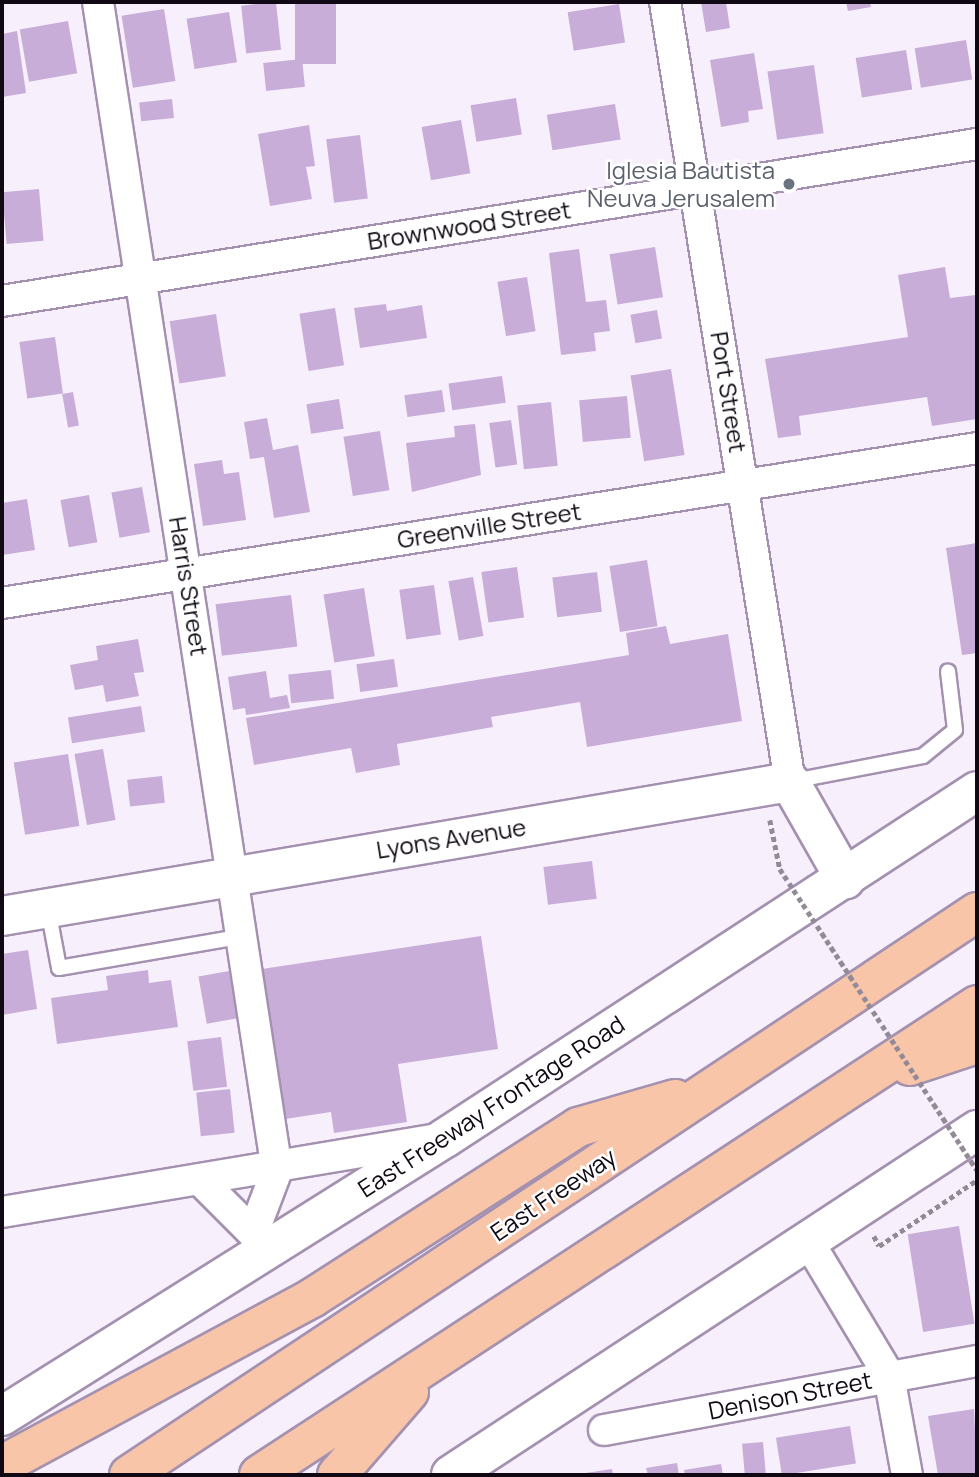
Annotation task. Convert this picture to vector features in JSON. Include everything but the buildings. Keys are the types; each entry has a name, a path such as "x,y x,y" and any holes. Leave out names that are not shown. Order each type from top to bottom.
{"highway":[{"name":"East Freeway","path":"129,1475 977,912"},
{"path":"259,1475 431,1365 977,1005"},
{"path":"865,1080 977,1044"},
{"path":"2,1465 312,1298 578,1127 714,1087"},
{"path":"337,1475 431,1365"}],"main road":[{"name":"Lyons Avenue","path":"2,916 234,873 790,782"},
{"path":"790,782 845,879"},
{"name":"East Freeway Frontage Road","path":"2,1416 260,1238 445,1138 977,791"},
{"path":"451,1475 977,1130"}],"street":[{"name":"Harris Street","path":"98,2 244,936 277,1170"},
{"name":"Port Street","path":"665,2 790,782"},
{"name":"Brownwood Street","path":"2,301 977,144"},
{"name":"Greenville Street","path":"2,603 977,448"},
{"path":"2,1212 277,1170 445,1138"},
{"path":"202,1182 260,1238 277,1170"},
{"path":"808,1241 889,1376 907,1475"},
{"name":"Denison Street","path":"604,1430 977,1361"}],"lane":[{"path":"790,782 923,756 955,730 948,671"},
{"path":"48,908 59,968 244,936"}],"path":[{"path":"771,820 780,869 977,1170"},
{"path":"861,1238 871,1232 879,1246 977,1180"}],"place":[{"name":"Iglesia Bautista Neuva Jerusalem","path":"789,184"}]}
